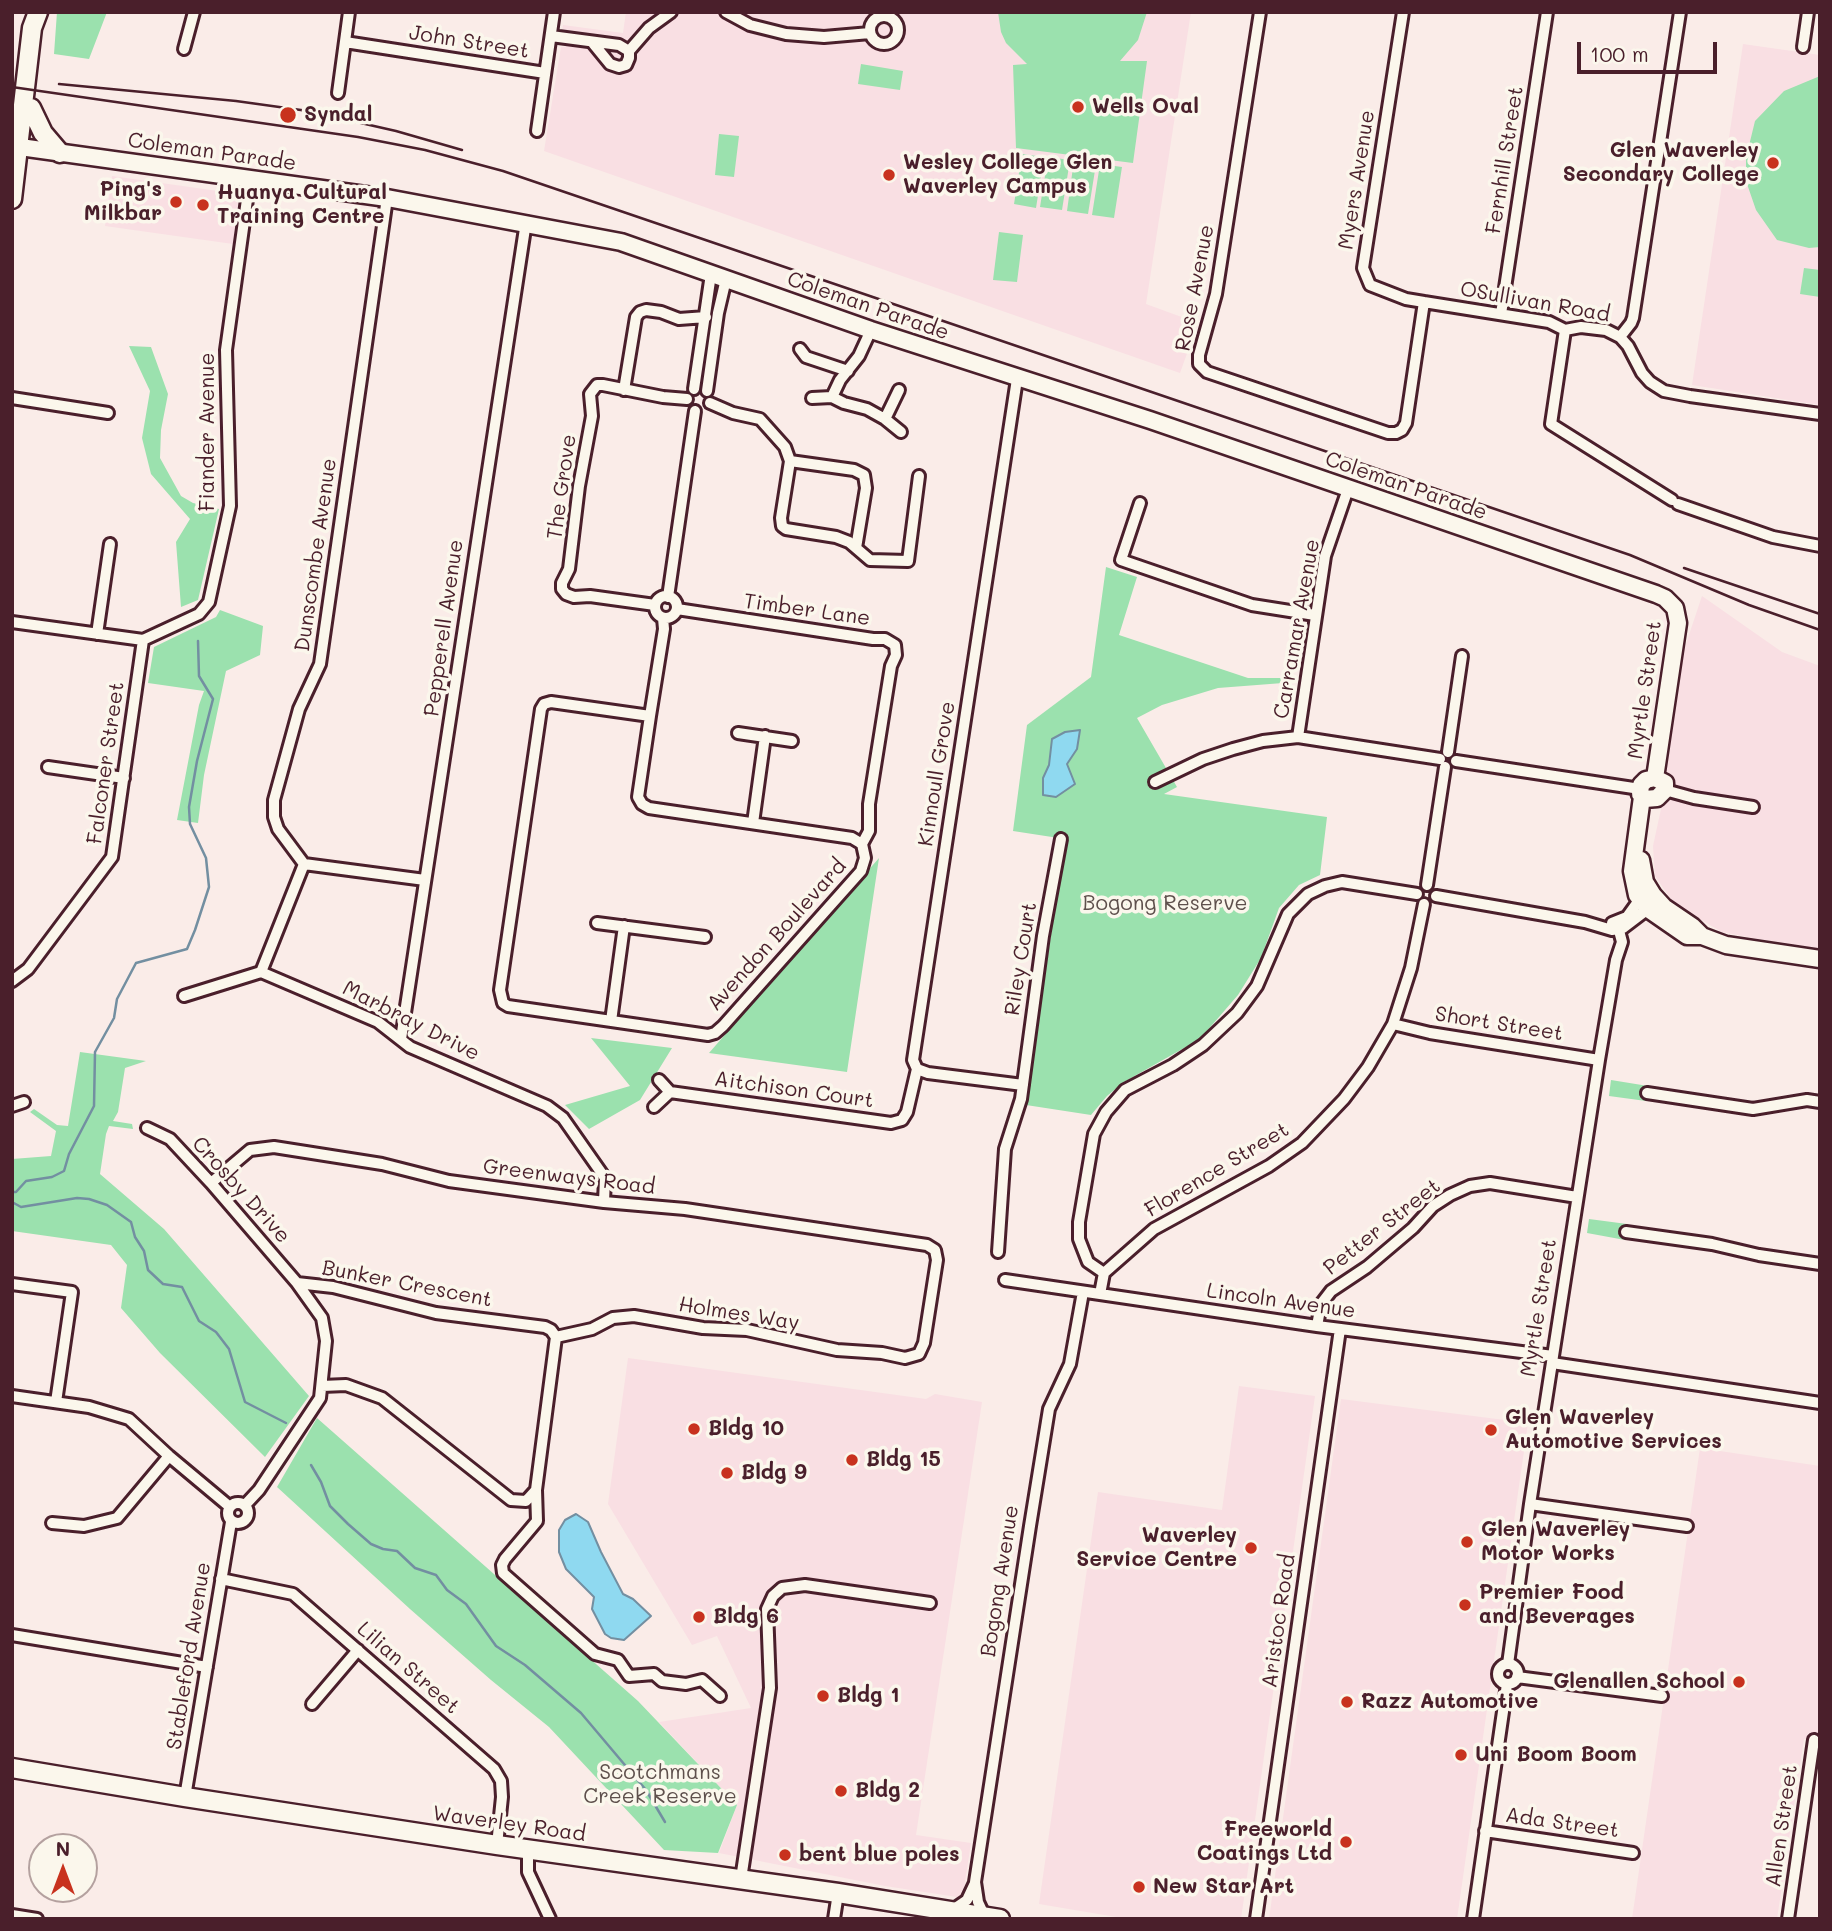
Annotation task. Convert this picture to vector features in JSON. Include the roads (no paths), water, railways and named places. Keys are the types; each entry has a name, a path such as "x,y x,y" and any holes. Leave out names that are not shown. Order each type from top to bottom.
{"main road":[{"path":"16,147 26,135 41,53 40,12"},
{"path":"12,199 32,27 40,12"},
{"path":"31,108 43,132 61,153"},
{"name":"Waverley Road","path":"12,1768 528,1850 838,1893 992,1918"}],"street":[{"path":"184,49 194,12"},
{"path":"338,93 349,12"},
{"path":"537,131 554,12"},
{"path":"592,42 610,64 619,67 626,65 629,51 649,29 671,12"},
{"path":"726,12 751,25 786,34 824,37 870,33"},
{"name":"Rose Avenue","path":"1260,12 1216,294 1199,355 1199,364 1207,372 1388,433 1396,433 1402,430 1406,423 1424,302"},
{"name":"Myers Avenue","path":"1403,12 1363,268 1370,285 1406,299 1424,302"},
{"name":"Fernhill Street","path":"1501,314 1547,12"},
{"path":"1620,337 1633,318 1680,12"},
{"path":"1803,47 1808,12"},
{"path":"898,15 898,32 890,43 876,41 870,33 874,20 898,15"},
{"path":"551,36 619,46 629,51"},
{"name":"John Street","path":"345,42 545,73"},
{"name":"Coleman Parade","path":"16,147 387,198 621,242 871,330 1150,420 1656,594 1665,598 1675,608"},
{"name":"Fiander Avenue","path":"143,640 199,614 209,602 228,523 227,341 250,178"},
{"name":"Dunscombe Avenue","path":"304,864 278,829 274,817 274,800 299,709 320,664 387,198"},
{"name":"Pepperell Avenue","path":"401,1038 526,222"},
{"path":"719,276 709,397 705,410 695,411 689,406 687,399 694,388 706,317 719,276"},
{"name":"OSullivan Road","path":"1424,302 1549,322 1564,330 1581,327 1606,330 1620,337 1650,382 1664,391 1820,414"},
{"path":"624,390 636,317 640,312 661,312 690,319 706,317"},
{"path":"832,397 840,380 859,356 871,330"},
{"path":"1564,330 1551,424 1675,502 1773,537 1819,544"},
{"path":"800,349 806,356 848,371"},
{"name":"Kinnoull Grove","path":"917,1069 913,1060 1017,379"},
{"name":"The Grove","path":"655,606 590,596 574,597 562,589 569,569 579,486 592,416 590,394 597,385 687,399"},
{"path":"694,388 702,388 709,397 733,413 760,419 785,447 790,461 780,518 786,529 836,537 870,560 908,561 919,476"},
{"path":"885,419 899,390"},
{"path":"812,398 832,397 867,409 901,432"},
{"path":"12,398 108,413"},
{"path":"668,597 695,411"},
{"path":"790,461 853,470 864,475 866,488 856,548"},
{"name":"Carramar Avenue","path":"1298,737 1325,556 1348,489"},
{"path":"1140,503 1121,561 1252,606 1315,615"},
{"path":"97,634 110,544"},
{"path":"668,597 674,600 677,610 673,616 663,618 657,614 655,606 659,599 668,597"},
{"name":"Myrtle Street","path":"1651,905 1641,867 1678,623 1675,608"},
{"name":"Timber Lane","path":"677,610 885,639 895,645 896,655 891,666 869,804 869,831 862,844"},
{"name":"Avendon Boulevard","path":"650,716 551,702 544,704 541,709 500,990 503,1003 508,1006 708,1035 715,1033 861,871 865,858 862,844 852,838 649,808 642,804 638,797 664,629 663,618"},
{"path":"12,622 143,640"},
{"name":"Falconer Street","path":"12,981 28,969 112,857 143,640"},
{"path":"1427,886 1462,656"},
{"path":"738,733 792,741"},
{"path":"752,823 765,736"},
{"path":"1155,782 1233,749 1264,741 1298,737 1754,807"},
{"path":"48,767 124,778"},
{"name":"Myrtle Street","path":"1651,791 1632,864 1633,883 1651,905"},
{"name":"Riley Court","path":"998,1252 1005,1149 1023,1085 1043,936 1060,839"},
{"path":"184,996 261,972 304,864 425,880"},
{"path":"1100,1294 1104,1273 1088,1262 1079,1239 1079,1222 1094,1134 1106,1112 1125,1090 1173,1065 1203,1045 1237,1013 1257,986 1288,914 1308,894 1342,882 1417,894"},
{"path":"1427,886 1433,888 1436,897 1433,902 1424,904 1417,894 1421,887 1427,886"},
{"path":"1436,897 1615,926 1651,905 1687,936 1702,936 1726,945 1820,959"},
{"name":"Florence Street","path":"1104,1273 1154,1229 1197,1203 1258,1172 1302,1143 1344,1099 1368,1067 1393,1024 1411,968 1424,904"},
{"path":"597,923 705,937"},
{"path":"611,1021 624,926"},
{"name":"Myrtle Street","path":"1508,1664 1577,1197 1616,960 1615,926"},
{"name":"Marbray Drive","path":"261,972 378,1022 410,1046 547,1106 563,1118 605,1178 604,1202"},
{"name":"Short Street","path":"1393,1024 1430,1033 1599,1060"},
{"path":"917,1069 928,1073 1023,1085"},
{"name":"Aitchison Court","path":"670,1092 891,1123 902,1120 907,1112 917,1069"},
{"path":"654,1107 670,1092 659,1080"},
{"path":"1647,1093 1753,1109 1807,1100 1820,1102"},
{"path":"12,1106 24,1102"},
{"name":"Crosby Drive","path":"147,1128 170,1139 211,1183 297,1283 322,1318 326,1341 320,1398 259,1490 244,1506"},
{"name":"Greenways Road","path":"211,1183 250,1150 274,1147 382,1164 449,1181 604,1202 699,1211 928,1245 935,1250 937,1260 924,1343 919,1354"},
{"name":"Petter Street","path":"1317,1326 1321,1304 1331,1291 1367,1267 1413,1228 1433,1206 1450,1195 1470,1186 1490,1183 1577,1197"},
{"path":"1626,1232 1712,1244 1759,1255 1820,1264"},
{"name":"Lincoln Avenue","path":"1005,1280 1552,1360 1820,1403"},
{"name":"Bunker Crescent","path":"297,1283 333,1287 436,1313 545,1327 551,1330 555,1337"},
{"path":"12,1284 72,1292 56,1402"},
{"name":"Bogong Avenue","path":"951,1911 967,1900 975,1882 1049,1409 1070,1364 1083,1292"},
{"name":"Holmes Way","path":"555,1337 583,1331 613,1318 634,1316 703,1328 747,1330 837,1350 882,1353 905,1358 919,1354"},
{"name":"Aristoc Road","path":"1256,1919 1340,1329"},
{"path":"555,1337 536,1490 537,1521 505,1559 502,1565 503,1573 595,1654 618,1660 629,1676 654,1674 662,1681 686,1684 702,1680 720,1696"},
{"path":"322,1386 346,1385 382,1398 511,1500 526,1501 536,1490"},
{"path":"12,1396 89,1407 129,1419 230,1507"},
{"path":"52,1523 84,1526 117,1517 169,1456"},
{"path":"236,1503 244,1506 248,1512 245,1521 238,1524 231,1522 228,1516 230,1507 236,1503"},
{"path":"1530,1504 1687,1526"},
{"name":"Stableford Avenue","path":"185,1797 231,1522"},
{"name":"Lilian Street","path":"221,1579 293,1594 494,1769 501,1781 502,1797 497,1845"},
{"path":"741,1879 770,1688 767,1609 773,1596 782,1588 805,1585 930,1603"},
{"path":"12,1634 207,1667"},
{"path":"312,1704 358,1650"},
{"path":"1508,1664 1516,1669 1517,1677 1507,1684 1501,1681 1498,1673 1501,1667 1508,1664"},
{"path":"1517,1677 1662,1696"},
{"path":"1473,1919 1507,1684"},
{"name":"Allen Street","path":"1788,1919 1814,1740"},
{"name":"Ada Street","path":"1486,1831 1633,1853"},
{"path":"528,1850 528,1872 550,1919"},
{"name":"Bogong Avenue","path":"975,1882 978,1902 992,1918"},
{"path":"834,1919 838,1893"},
{"path":"12,1915 37,1919"}],"water":[{"path":"1080,730 1077,749 1067,764 1075,784 1056,797 1043,795 1043,778 1049,765 1052,739 1065,732"},
{"path":"576,1514 588,1522 623,1594 633,1599 651,1616 624,1640 605,1634 592,1609 594,1597 566,1569 559,1552 559,1530 565,1520"}],"waterway":[{"path":"12,1192 16,1192 26,1181 52,1177 64,1171 69,1154 94,1106 95,1052 114,1018 117,999 136,963 187,949 195,930 209,887 206,858 190,824 189,807 197,761 213,699 199,676 198,641"},
{"path":"12,1202 21,1207 77,1198 89,1199 107,1205 131,1222 135,1237 144,1251 148,1270 163,1284 182,1287 199,1321 216,1332 229,1349 245,1402 286,1423"},
{"path":"311,1465 330,1506 348,1524 371,1544 397,1551 415,1568 436,1575 447,1590 466,1604 496,1646 525,1665 581,1713 646,1790 665,1822"}],"railway":[{"path":"59,84 236,101 308,111 396,131 462,150"},
{"path":"12,87 358,137 425,150 503,171 1630,555 1749,605 1820,630"},
{"path":"1684,568 1820,614"}],"place":[{"name":"Wells Oval","path":"1078,107"},
{"name":"Syndal","path":"288,115"},
{"name":"Glen Waverley Secondary College","path":"1773,163"},
{"name":"Wesley College Glen Waverley Campus","path":"889,175"},
{"name":"Ping's Milkbar","path":"176,202"},
{"name":"Huanya Cultural Training Centre","path":"203,205"},
{"name":"Bldg 10","path":"694,1429"},
{"name":"Glen Waverley Automotive Services","path":"1491,1430"},
{"name":"Bldg 15","path":"852,1460"},
{"name":"Bldg 9","path":"727,1473"},
{"name":"Glen Waverley Motor Works","path":"1467,1542"},
{"name":"Waverley Service Centre","path":"1251,1548"},
{"name":"Premier Food and Beverages","path":"1465,1605"},
{"name":"Bldg 6","path":"699,1617"},
{"name":"Glenallen School","path":"1739,1682"},
{"name":"Bldg 1","path":"823,1696"},
{"name":"Razz Automotive","path":"1347,1702"},
{"name":"Uni Boom Boom","path":"1461,1755"},
{"name":"Bldg 2","path":"841,1791"},
{"name":"Freeworld Coatings Ltd","path":"1346,1842"},
{"name":"bent blue poles","path":"785,1855"},
{"name":"New Star Art","path":"1139,1887"}],"park label":[{"name":"Bogong Reserve","path":"1165,904"},
{"name":"Scotchmans Creek Reserve","path":"660,1785"}]}
